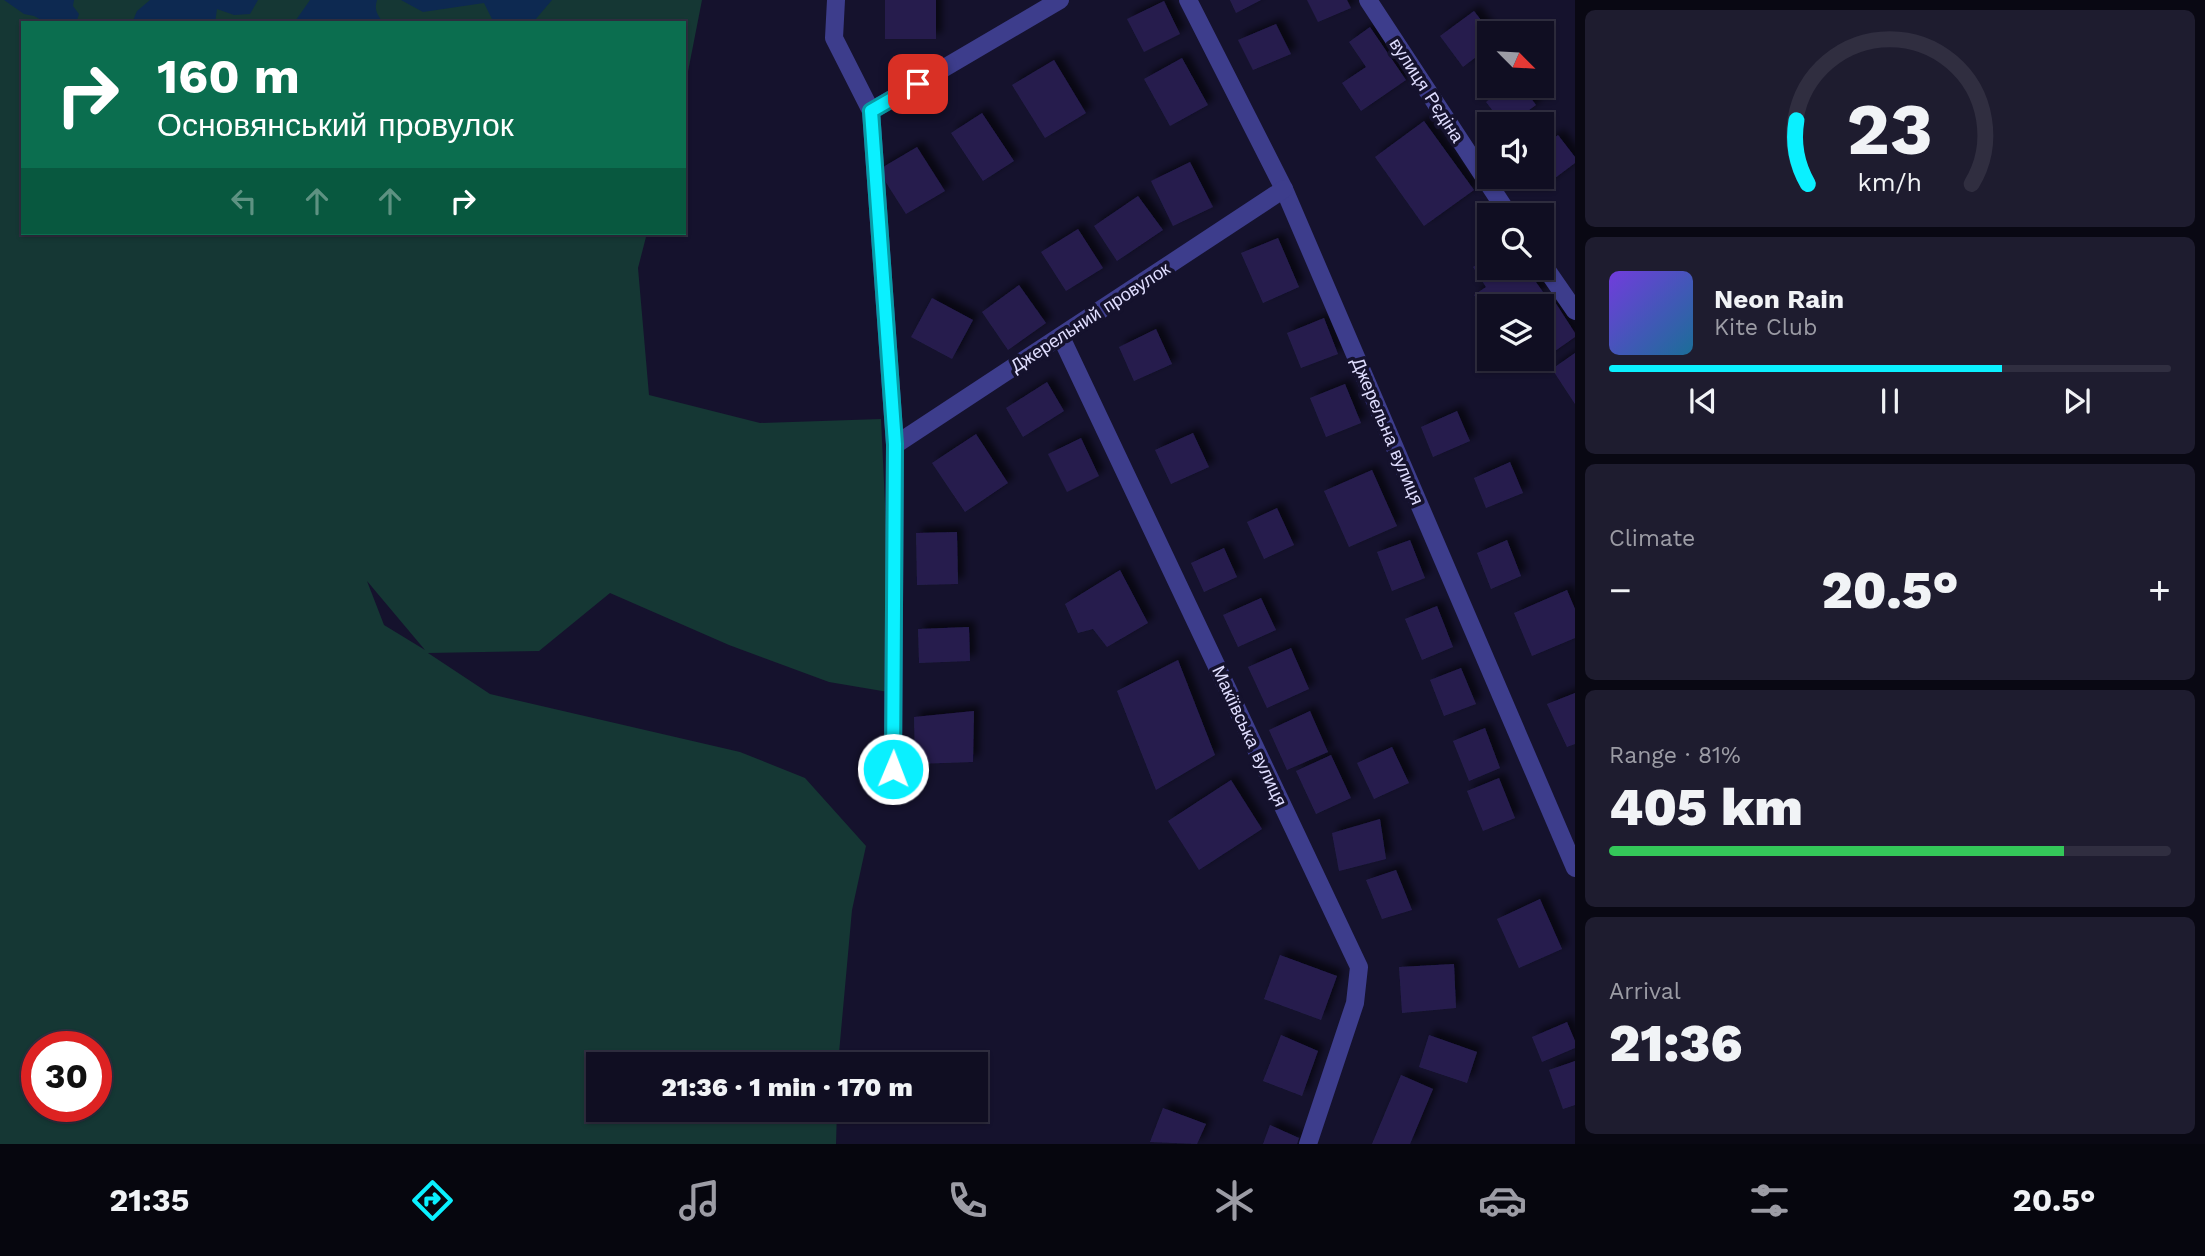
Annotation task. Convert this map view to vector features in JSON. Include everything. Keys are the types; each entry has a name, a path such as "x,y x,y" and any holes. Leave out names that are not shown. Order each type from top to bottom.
{"street":[{"path":"836,0 834,38 871,111 895,444 893,769"},
{"path":"871,111 1060,0"},
{"name":"Джерельна вулиця","path":"1188,0 1284,189 1575,868"},
{"name":"вулиця Рєдіна","path":"1368,0 1501,203"},
{"name":"Джерельний провулок","path":"895,444 1284,189"},
{"path":"1554,280 1575,311"},
{"name":"Макіївська вулиця","path":"1062,337 1359,967 1354,1003 1308,1144"}],"green space":[{"path":"0,0 702,0 686,82 686,21 21,21 21,235 646,235 638,268 649,395 760,423 881,419 894,693 829,682 729,645 610,593 539,651 428,653 490,694 740,752 805,778 866,846 852,910 839,1052 586,1052 586,1122 837,1122 836,1144 0,1144","holes":["367,581 425,650 384,625"]}],"water":[{"path":"4,0 74,0 73,6 79,14 76,21 43,21 24,14"},
{"path":"150,0 258,0 250,14 234,15 217,9 215,21 133,21 137,11"},
{"path":"310,0 377,0 377,12 383,21 297,21"},
{"path":"401,0 552,0 535,20 493,21 484,3 423,12"}],"building":[{"path":"885,0 936,0 936,39 885,39"},
{"path":"1230,0 1261,0 1236,13"},
{"path":"1307,0 1347,0 1351,8 1318,22"},
{"path":"1164,1 1180,34 1144,52 1127,19"},
{"path":"1474,11 1482,21 1477,21 1477,56 1463,67 1440,36"},
{"path":"1276,24 1291,54 1253,70 1238,40"},
{"path":"1370,27 1406,80 1361,111 1342,83 1366,67 1349,42"},
{"path":"1182,58 1208,105 1170,126 1144,79"},
{"path":"1054,60 1086,113 1045,138 1012,85"},
{"path":"1491,98 1531,98 1536,105 1526,112 1494,112 1486,102"},
{"path":"982,113 1014,161 983,181 951,133"},
{"path":"1424,121 1474,190 1424,226 1375,157"},
{"path":"1558,135 1575,157 1575,163 1554,179 1554,138"},
{"path":"917,147 945,191 906,214 878,170"},
{"path":"1190,162 1213,207 1173,226 1151,181"},
{"path":"1138,196 1163,230 1117,261 1094,226"},
{"path":"1078,229 1103,268 1066,291 1041,252"},
{"path":"1278,238 1299,287 1263,303 1241,253"},
{"path":"1481,280 1534,280 1543,292 1477,294 1477,299 1474,295 1486,287"},
{"path":"1019,285 1046,323 1008,350 982,312"},
{"path":"932,298 973,320 952,359 911,337"},
{"path":"1554,303 1575,337 1554,352"},
{"path":"1324,318 1338,354 1301,368 1287,333"},
{"path":"1156,329 1172,364 1134,381 1119,347"},
{"path":"1575,353 1575,404 1553,371 1554,368"},
{"path":"1047,382 1064,411 1023,437 1006,408"},
{"path":"1345,384 1361,423 1326,437 1310,398"},
{"path":"1457,411 1470,441 1433,457 1421,427"},
{"path":"1193,433 1209,467 1171,484 1155,450"},
{"path":"976,434 1008,483 965,512 932,463"},
{"path":"1081,438 1099,476 1067,492 1048,454"},
{"path":"1510,462 1523,493 1486,508 1474,478"},
{"path":"1372,470 1397,526 1349,547 1324,491"},
{"path":"1277,508 1294,545 1264,559 1247,522"},
{"path":"957,532 958,584 917,585 916,533"},
{"path":"1410,540 1425,578 1392,591 1377,552"},
{"path":"1507,540 1521,576 1491,589 1477,553"},
{"path":"1224,548 1237,577 1204,592 1191,563"},
{"path":"1120,570 1148,623 1107,647 1093,629 1078,633 1065,604"},
{"path":"1567,590 1575,609 1575,638 1532,656 1514,613"},
{"path":"1261,598 1276,630 1238,647 1223,615"},
{"path":"1437,606 1453,647 1422,660 1405,619"},
{"path":"969,627 970,661 919,663 918,629"},
{"path":"1291,648 1309,689 1267,708 1248,667"},
{"path":"1178,660 1215,755 1156,790 1117,691"},
{"path":"1461,668 1476,704 1444,716 1430,680"},
{"path":"1575,693 1575,744 1567,747 1547,704"},
{"path":"974,711 973,762 915,764 914,717"},
{"path":"1310,711 1328,752 1287,770 1269,730"},
{"path":"1485,728 1500,768 1469,781 1453,741"},
{"path":"1392,747 1409,783 1374,799 1357,763"},
{"path":"1331,755 1351,798 1316,814 1296,771"},
{"path":"1499,778 1515,818 1483,831 1467,791"},
{"path":"1231,780 1262,829 1199,870 1168,821"},
{"path":"1380,819 1386,859 1339,871 1332,833"},
{"path":"1396,870 1412,910 1382,919 1366,880"},
{"path":"1540,899 1562,949 1519,968 1497,919"},
{"path":"1280,955 1337,976 1321,1020 1264,999"},
{"path":"1454,964 1456,1008 1402,1013 1399,967"},
{"path":"1567,1022 1575,1048 1542,1062 1532,1037"},
{"path":"1281,1035 1318,1051 1302,1096 1263,1081"},
{"path":"1429,1035 1477,1052 1467,1083 1419,1067"},
{"path":"1575,1061 1575,1105 1563,1109 1549,1070"},
{"path":"1401,1075 1433,1089 1410,1144 1372,1144"},
{"path":"1163,1108 1206,1124 1197,1144 1150,1142"},
{"path":"1270,1125 1299,1138 1297,1144 1263,1144"}],"route":[{"path":"893,769 895,444 871,111 918,84"}]}
